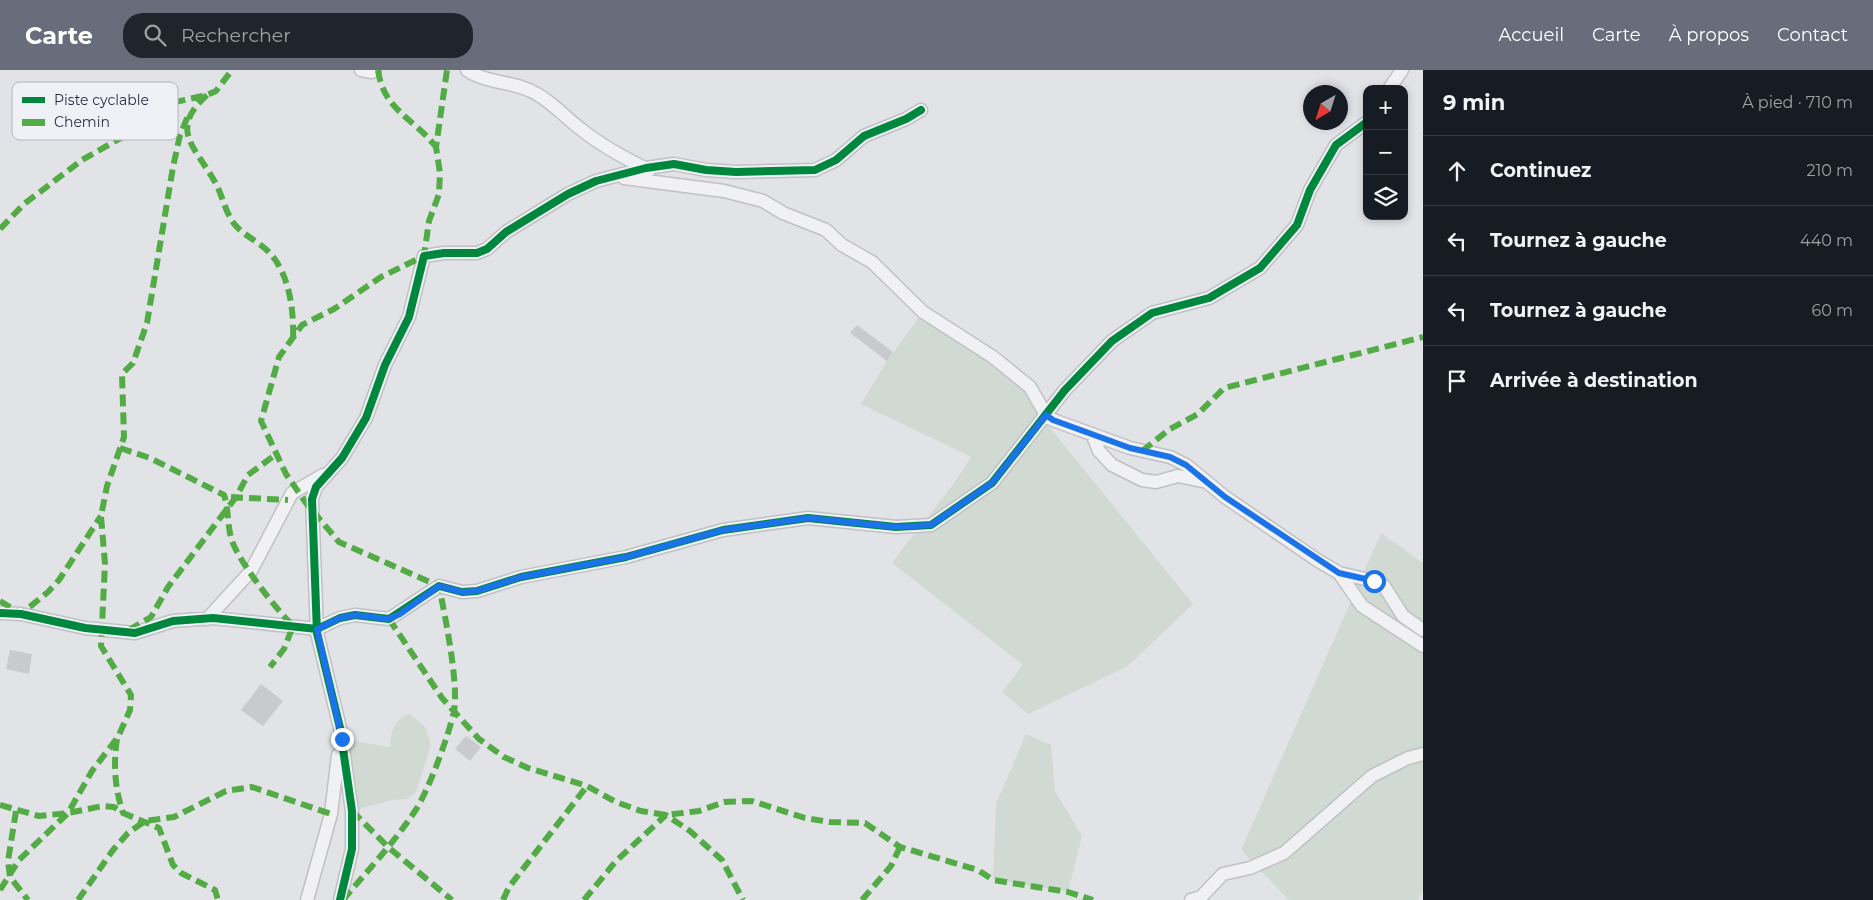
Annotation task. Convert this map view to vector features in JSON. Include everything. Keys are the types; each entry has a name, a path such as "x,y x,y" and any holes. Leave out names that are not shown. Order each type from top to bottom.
{"street":[{"path":"361,70 372,72 375,70"},
{"path":"467,70 482,77 511,83 535,92 556,106 582,130 606,146 680,184"},
{"path":"1392,85 1402,70"},
{"path":"340,900 352,849 352,811 340,728 317,629 312,499 316,487 332,469 366,418 385,365 409,317 424,256 477,252 486,249 506,232 560,199 596,181 646,168 674,164 706,170 736,172 815,170 836,160 864,136 906,119 921,110"},
{"path":"0,613 20,614 85,628 135,632 173,622 207,619 317,629 340,618 355,615 389,619 400,614 439,586 462,592 477,591 521,577 626,557 723,530 808,518 896,527 931,525 992,483 1065,390 1112,341 1152,313 1210,298 1260,268 1297,224 1310,190 1336,146 1363,125"},
{"path":"612,177 724,191 763,201 783,213 826,230 842,245 872,262 923,312 993,357 1030,387 1046,415 1053,420 1130,448 1170,457 1186,465 1263,523 1339,573 1374,581 1384,586 1403,616 1423,630"},
{"path":"1092,434 1100,451 1112,465 1142,480 1156,482 1178,476 1206,481"},
{"path":"207,619 251,571 292,493 332,469"},
{"path":"1339,573 1362,606 1423,646"},
{"path":"307,900 331,814 337,780 340,728"},
{"path":"1191,900 1200,897 1223,874 1250,868 1284,853 1372,776 1408,758 1423,754"}],"shaded area":[{"path":"923,312 1030,387 1043,419 1193,604 1128,666 1028,714 1002,692 1023,665 892,563 953,485 971,457 861,404 887,361"},
{"path":"1381,533 1423,563 1423,889 1418,900 1289,900 1241,850"},
{"path":"410,714 425,727 431,745 416,792 407,799 392,800 352,811 342,739 390,747 394,726 400,719"},
{"path":"1026,734 1051,745 1055,791 1082,836 1068,892 993,880 996,804"}],"building":[{"path":"857,325 893,352 887,361 850,333"},
{"path":"10,650 32,654 29,674 6,669"},
{"path":"261,684 283,701 263,726 241,710"},
{"path":"466,736 481,747 470,761 455,749"}],"marked path":[{"path":"178,101 216,91 232,70"},
{"path":"378,70 386,95 401,113 436,147"},
{"path":"343,900 407,823 426,791 437,763 454,711 455,684 448,632 439,586 339,542 306,503 286,474 261,421 279,357 302,325 334,309 381,277 424,256 429,221 439,194 440,173 436,147 447,70"},
{"path":"207,95 195,108 189,119 187,129 189,140 216,184 233,222 240,230 270,253 284,276 290,297 293,339"},
{"path":"0,890 19,860 68,813 92,771 118,737 130,710 131,695 101,646 105,564 101,516 107,486 124,437 122,374 133,363 147,323 173,167 180,135 188,116"},
{"path":"0,229 24,204 82,160 117,140"},
{"path":"1142,451 1170,429 1198,414 1224,388 1423,337"},
{"path":"120,448 150,458 224,495 230,535 236,550 259,585 293,626 284,649 270,667"},
{"path":"129,630 151,617 168,587 236,497 248,475 275,455"},
{"path":"231,497 288,500"},
{"path":"0,601 21,614 48,592 59,580 101,516"},
{"path":"389,619 442,698 479,739 504,757 528,768 587,786 616,802 641,811 666,815 699,811 724,802 752,801 805,818 830,822 865,823 900,847 978,870 993,880 1068,892 1093,900"},
{"path":"117,739 116,777 123,813"},
{"path":"503,900 509,887 587,786"},
{"path":"78,900 113,850 128,833 145,821 174,817 226,791 252,787 331,814"},
{"path":"0,805 39,816 68,813 103,806 114,807 123,813 159,828 173,865 181,873 215,890 218,900"},
{"path":"16,811 8,861 10,877 28,900"},
{"path":"352,811 388,847 452,900"},
{"path":"584,900 616,861 666,815 690,831 722,860 743,900"},
{"path":"862,900 891,866 900,847"}],"cycle path":[{"path":"340,900 352,849 352,811 340,728 317,633 312,499 316,487 342,458 366,418 385,365 409,317 424,256 444,253 477,253 487,249 506,232 568,194 596,181 646,168 674,164 706,170 736,172 815,170 836,160 864,136 906,119 921,110"},
{"path":"0,613 21,614 85,628 135,633 173,621 213,618 317,629 340,618 355,615 389,619 439,586 462,592 477,591 521,577 626,557 723,530 808,518 896,527 931,525 992,483 1065,390 1112,341 1152,313 1209,298 1260,268 1297,225 1310,190 1336,145 1363,125"}],"route":[{"path":"342,739 317,634 317,629 340,618 355,615 389,619 400,614 439,586 462,592 477,591 521,577 626,557 723,530 808,518 896,527 931,525 992,483 1046,415 1053,420 1107,440 1130,448 1170,457 1186,465 1225,497 1317,560 1339,573 1374,581"}]}
